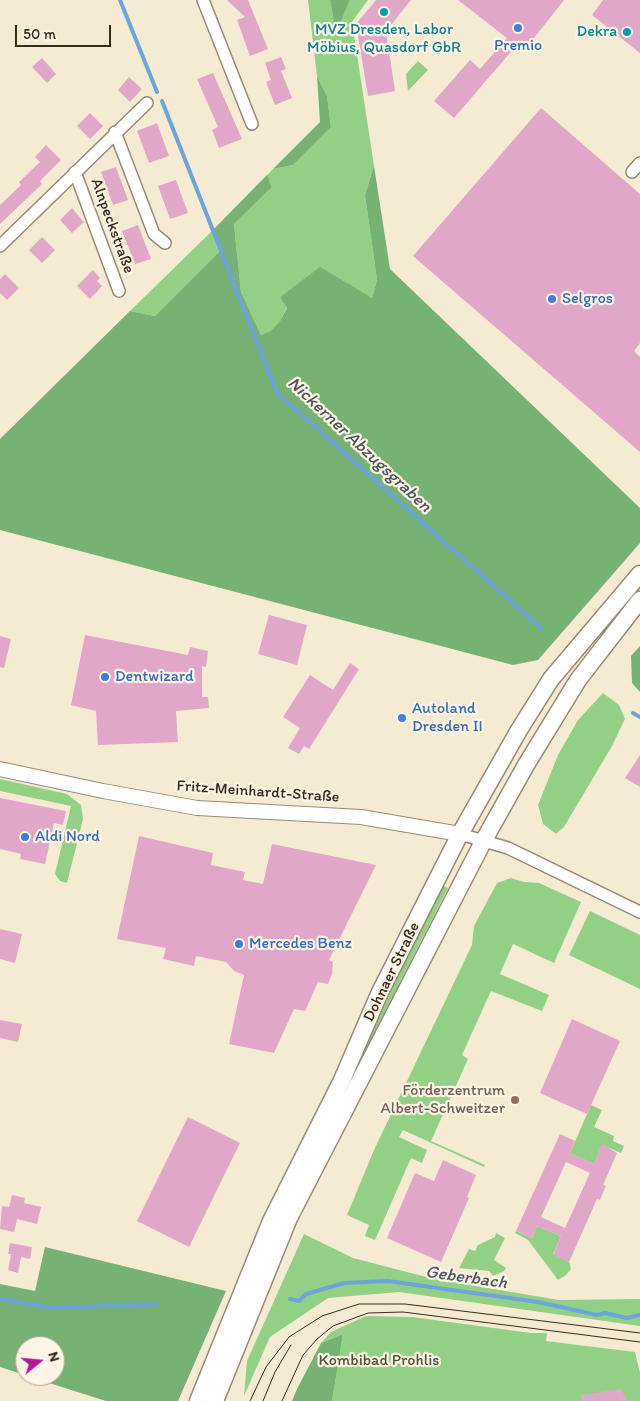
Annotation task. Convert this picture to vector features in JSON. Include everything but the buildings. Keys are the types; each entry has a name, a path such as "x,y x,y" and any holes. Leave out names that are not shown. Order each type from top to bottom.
{"main road":[{"name":"Dohnaer Straße","path":"198,1401 271,1221 342,1080 380,992 460,834 519,730 551,679 640,574"},
{"name":"Dohnaer Straße","path":"215,1401 289,1218 484,840 578,680 640,600"}],"street":[{"path":"203,0 252,124"},
{"name":"Alnpeckstraße","path":"0,246 115,132 147,103"},
{"path":"115,132 154,234 165,243"},
{"path":"632,172 640,163"},
{"name":"Alnpeckstraße","path":"75,172 118,291"},
{"name":"Fritz-Meinhardt-Straße","path":"0,769 196,808 361,817 460,834 515,851 640,912"}],"green space":[{"path":"308,0 330,0 336,32 350,0 368,0 352,22 374,166 365,195 377,280 372,298 298,284 280,297 287,307 280,321 270,331 261,335 241,292 234,224 272,187 267,175 273,169 293,165 331,127 327,96 317,76"},
{"path":"330,0 350,0 336,33"},
{"path":"418,61 428,70 408,91 406,74"},
{"path":"317,76 327,96 331,127 293,165 273,169 320,122"},
{"path":"374,166 390,269 640,508 640,543 538,660 513,665 0,530 0,439 130,311 155,316 220,251 211,232 267,175 272,187 234,224 241,292 261,335 270,331 280,321 287,308 280,297 320,267 372,298 377,280 365,195"},
{"path":"211,232 220,251 155,316 130,311"},
{"path":"640,646 640,692 632,683 631,656"},
{"path":"603,693 619,705 625,719 612,746 564,827 556,834 543,824 538,805 558,755 578,720"},
{"path":"0,779 67,794 81,805 83,819 67,883 60,881 55,874 71,806 0,791"},
{"path":"511,878 524,882 539,883 581,902 554,963 513,944 500,974 549,995 542,1011 491,991 462,1055 468,1059 431,1141 485,1165 484,1167 403,1130 399,1137 427,1150 422,1163 411,1158 375,1240 365,1236 369,1225 347,1215 374,1150 472,945 474,926 497,883"},
{"path":"443,886 448,888 399,984 387,1018 350,1083 381,1007"},
{"path":"590,911 640,935 640,989 569,955"},
{"path":"591,1105 602,1110 594,1127 614,1136 613,1141 624,1146 621,1153 602,1145 594,1164 570,1153"},
{"path":"537,1226 561,1236 553,1254 569,1262 571,1269 558,1280 528,1240 515,1233 516,1231 532,1238"},
{"path":"496,1233 505,1238 494,1260 506,1268 504,1271 493,1276 489,1271 459,1268 469,1249 475,1251 478,1245 495,1237"},
{"path":"304,1234 353,1258 434,1279 559,1300 640,1299 640,1326 399,1292 328,1298 270,1337 244,1396 247,1361"},
{"path":"45,1247 226,1291 178,1401 106,1401 59,1386 65,1386 65,1336 15,1336 15,1372 0,1367 0,1284 35,1291"},
{"name":"Kombibad Prohlis","path":"366,1316 412,1317 531,1333 547,1333 546,1341 635,1352 640,1373 640,1401 332,1401 343,1334 321,1343 331,1332"},
{"path":"343,1334 332,1401 292,1401 321,1343"}],"waterway":[{"name":"Nickerner Abzugsgraben","path":"120,0 157,92"},
{"name":"Nickerner Abzugsgraben","path":"162,101 277,393 542,629"},
{"path":"633,713 640,717"},
{"name":"Geberbach","path":"290,1299 299,1301 306,1294 344,1283 388,1281 538,1302 597,1315 605,1313 627,1318 640,1315"},
{"name":"Geberbach","path":"0,1299 53,1308 158,1304"}],"tram line":[{"path":"250,1401 266,1367 289,1337 322,1316 359,1304 405,1304 640,1333"},
{"path":"282,1401 303,1355 317,1339 333,1326 368,1313 403,1312 640,1342"},
{"path":"263,1401 275,1372 291,1345"}],"place":[{"name":"MVZ Dresden, Labor Möbius, Quasdorf GbR","path":"384,12"},
{"name":"Premio","path":"518,28"},
{"name":"Dekra","path":"627,32"},
{"name":"Selgros","path":"552,299"},
{"name":"Dentwizard","path":"105,677"},
{"name":"Autoland Dresden II","path":"402,718"},
{"name":"Aldi Nord","path":"25,837"},
{"name":"Mercedes Benz","path":"239,944"},
{"name":"Förderzentrum Albert-Schweitzer","path":"515,1100"}]}
